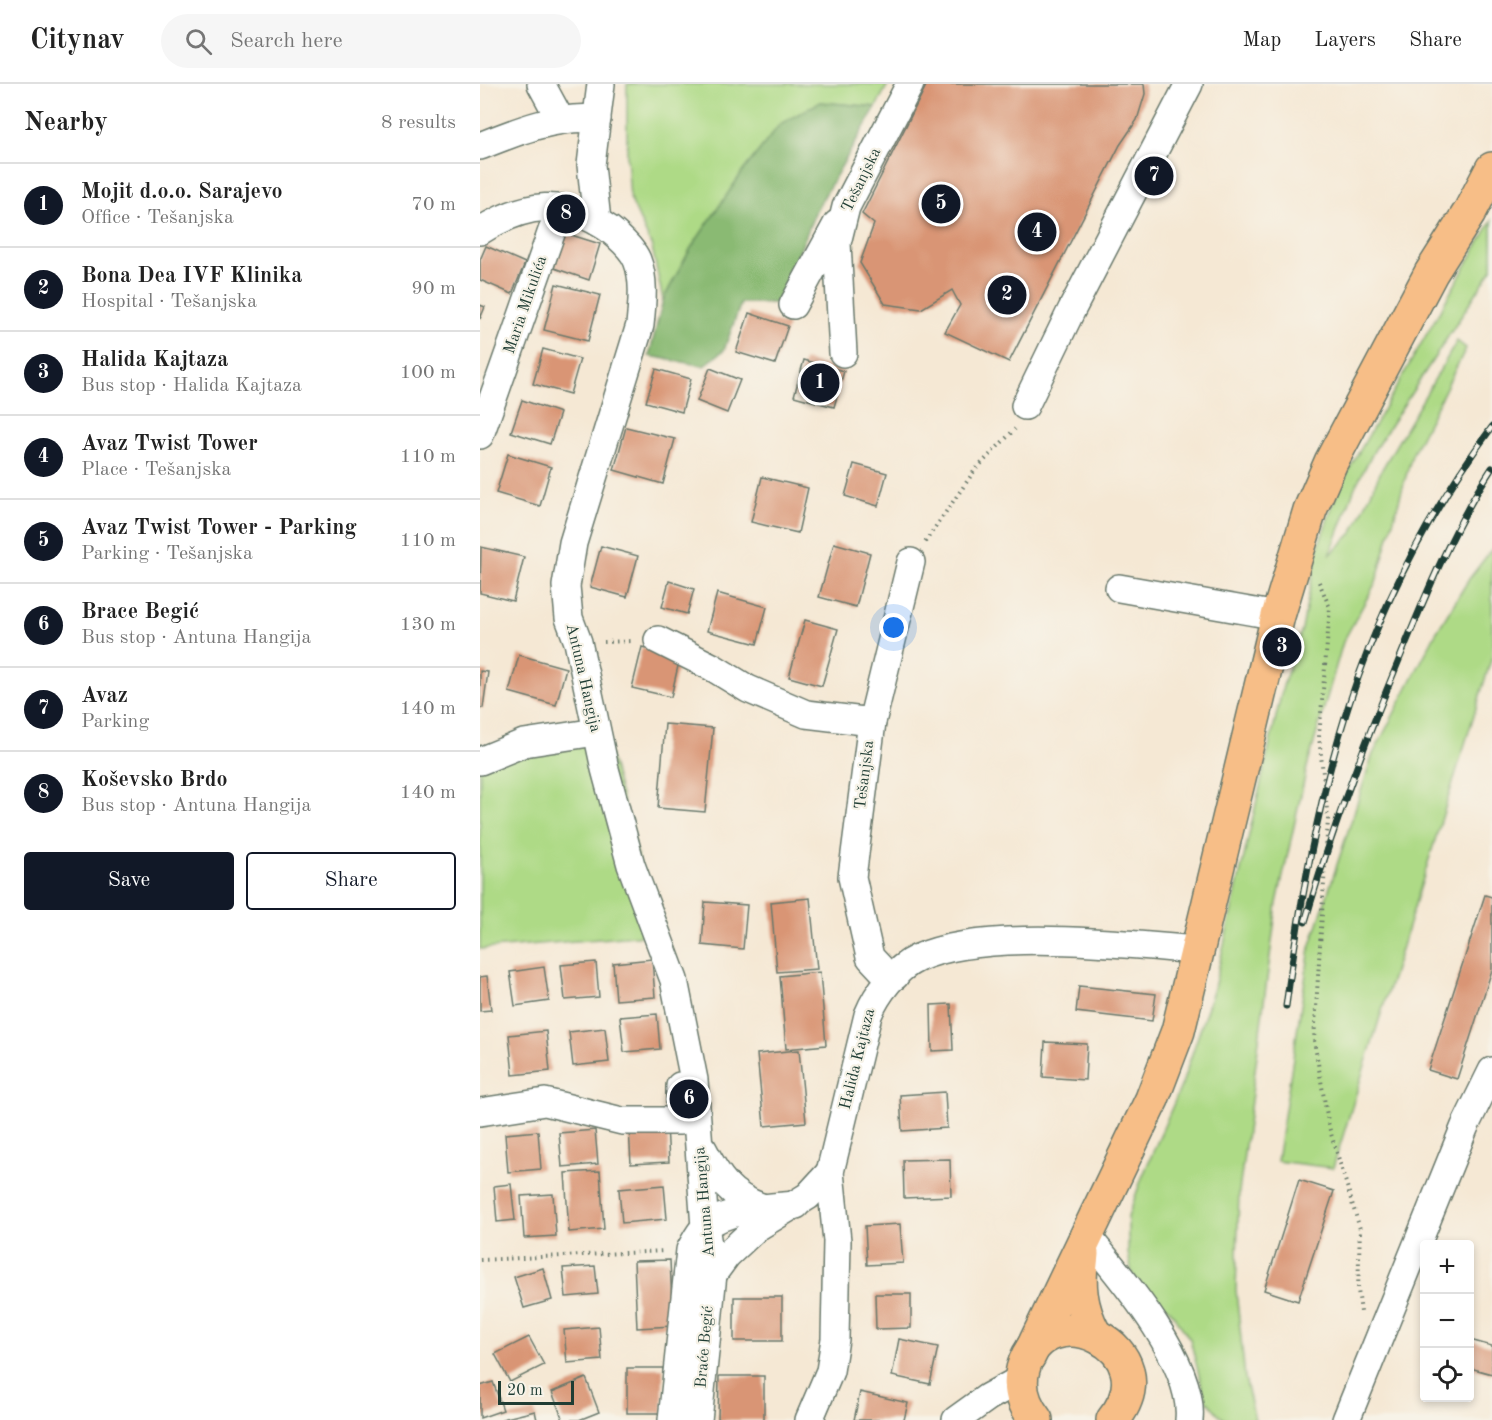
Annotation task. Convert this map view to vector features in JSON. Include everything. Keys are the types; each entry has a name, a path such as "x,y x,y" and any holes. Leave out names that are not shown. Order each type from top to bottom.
{"main road":[{"path":"1026,1393 1086,1237 1152,1098 1178,1031 1231,822 1278,616 1292,561 1310,510 1331,462 1431,273 1469,213 1492,169"},
{"path":"1086,1237 1080,1271 1080,1293 1084,1314 1094,1334"},
{"path":"1026,1393 1035,1347 1052,1335 1073,1330 1094,1334 1108,1342 1123,1361 1128,1384 1125,1413"}],"street":[{"path":"541,84 560,119"},
{"path":"597,221 591,165 601,84"},
{"name":"Tešanjska","path":"843,353 837,243 846,207 910,84"},
{"path":"1025,406 1072,309 1189,84"},
{"path":"480,146 560,119 578,117 597,119"},
{"path":"793,305 846,207"},
{"name":"Antuna Hangija","path":"480,231 513,214 560,208 580,212 597,221 620,237 637,260 643,293 640,325 573,543 566,586 569,618 578,642 596,732 631,865 674,980 694,1080 705,1227 712,1274"},
{"name":"Maria Mikulića","path":"480,435 560,208"},
{"name":"Tešanjska","path":"896,976 884,972 870,957 852,877 872,722 911,562"},
{"path":"1119,588 1278,616"},
{"path":"658,640 712,667 748,689 806,714 872,722"},
{"path":"480,761 524,743 596,732"},
{"name":"Halida Kajtaza","path":"809,1420 830,1371 835,1339 837,1241 830,1172 868,1015 875,997 917,958 950,948 1001,943 1111,943 1197,950"},
{"path":"480,1112 545,1102 622,1121 680,1121 680,1054 674,980"},
{"path":"1346,1420 1465,1126 1492,1071"},
{"path":"699,1141 717,1177 743,1201 761,1208"},
{"name":"Halida Kajtaza","path":"712,1274 727,1255 756,1228 808,1196 830,1172"},
{"path":"672,1420 690,1250 705,1227 723,1218 761,1208 796,1205"},
{"path":"1086,1237 1124,1280 1181,1369 1190,1410 1189,1420"},
{"name":"Braće Begić","path":"698,1420 712,1274"},
{"path":"956,1420 988,1397 1026,1393"}],"path":[{"path":"911,562 975,470 1014,432 1018,413 1025,406"},
{"path":"1292,561 1319,582 1330,608 1319,737 1328,819 1314,1040 1329,1127 1360,1230 1358,1290 1369,1363"},
{"path":"578,642 658,640"},
{"path":"480,1260 690,1250"}],"green space":[{"path":"627,84 888,84 876,107 820,102 691,248 663,300 652,247 630,198 627,156"},
{"path":"820,102 876,107 816,210 779,303 741,303 724,350 704,366 649,356 663,300 691,248 743,171 780,124"},
{"path":"1492,220 1492,269 1375,449 1355,487 1330,555 1353,532 1382,469 1457,341 1466,348 1412,455 1376,582 1343,642 1307,767 1277,903 1239,1192 1236,1290 1245,1378 1255,1420 1224,1420 1205,1399 1190,1339 1170,1310 1142,1287 1132,1274 1128,1253 1128,1217 1141,1180 1182,1084 1214,988 1283,686 1302,629 1319,544 1339,487"},
{"path":"1492,549 1492,657 1333,1168 1277,1161 1310,948 1373,754 1436,633 1469,579"},
{"path":"604,734 659,934 480,949 480,764"}],"building":[{"path":"927,84 1144,84 1145,94 1137,120 1120,145 1009,362 945,332 960,305 952,290 921,309 885,304 860,263 874,224 862,214"},
{"path":"565,233 600,244 589,280 554,268"},
{"path":"486,246 525,263 512,294 480,280 480,260"},
{"path":"556,284 600,295 588,341 544,330"},
{"path":"480,305 485,307 480,319"},
{"path":"749,313 788,326 775,364 736,352"},
{"path":"543,349 580,359 570,394 533,384"},
{"path":"804,360 844,371 834,407 794,396"},
{"path":"710,368 740,380 727,413 697,401"},
{"path":"656,369 691,379 682,412 646,402"},
{"path":"522,400 560,413 550,444 511,432"},
{"path":"626,427 675,439 663,484 614,470"},
{"path":"508,454 551,467 540,506 496,493"},
{"path":"854,464 887,473 878,506 845,496"},
{"path":"762,477 808,488 798,533 751,522"},
{"path":"834,543 870,553 856,607 819,597"},
{"path":"601,546 638,556 627,597 590,587"},
{"path":"481,547 524,557 513,601 480,593"},
{"path":"669,581 694,589 687,614 662,607"},
{"path":"717,593 767,607 757,644 707,631"},
{"path":"805,620 838,629 822,686 789,677"},
{"path":"642,647 680,657 671,697 632,688"},
{"path":"519,655 566,668 556,705 509,692"},
{"path":"480,671 488,672 483,708 480,708"},
{"path":"665,724 713,728 705,812 658,808"},
{"path":"1485,895 1492,897 1492,970 1457,1079 1428,1070"},
{"path":"810,898 817,969 777,972 771,902"},
{"path":"705,902 747,905 743,949 702,945"},
{"path":"652,959 655,997 616,1000 613,963"},
{"path":"596,962 599,997 565,1000 561,965"},
{"path":"544,967 549,1001 515,1006 510,972"},
{"path":"820,972 826,1045 786,1049 780,976"},
{"path":"487,976 491,1010 480,1011 480,977"},
{"path":"1079,986 1156,994 1152,1021 1076,1012"},
{"path":"951,1004 953,1050 932,1051 931,1005"},
{"path":"657,1014 660,1049 624,1052 620,1017"},
{"path":"605,1028 609,1062 573,1066 569,1032"},
{"path":"546,1031 550,1071 513,1075 509,1035"},
{"path":"1045,1042 1087,1044 1085,1080 1043,1077"},
{"path":"799,1050 806,1122 764,1126 757,1054"},
{"path":"945,1092 947,1128 902,1131 900,1095"},
{"path":"667,1125 669,1162 631,1164 629,1128"},
{"path":"595,1130 598,1164 562,1167 559,1133"},
{"path":"538,1131 541,1169 508,1172 505,1134"},
{"path":"950,1159 951,1196 904,1198 903,1160"},
{"path":"600,1171 604,1229 569,1232 565,1173"},
{"path":"1299,1180 1334,1191 1298,1301 1264,1290"},
{"path":"511,1184 515,1220 497,1222 494,1186"},
{"path":"664,1185 667,1219 622,1223 619,1189"},
{"path":"553,1194 556,1236 524,1238 521,1196"},
{"path":"900,1224 903,1263 867,1265 865,1226"},
{"path":"670,1260 673,1326 637,1328 634,1261"},
{"path":"595,1266 598,1294 566,1297 563,1268"},
{"path":"543,1268 552,1300 524,1308 514,1277"},
{"path":"875,1294 911,1294 911,1328 876,1329"},
{"path":"734,1297 782,1297 782,1341 734,1341"},
{"path":"599,1327 602,1360 567,1363 564,1330"},
{"path":"529,1337 544,1365 510,1382 495,1354"},
{"path":"899,1339 938,1347 930,1384 892,1376"},
{"path":"1474,1341 1492,1346 1492,1374 1474,1369"},
{"path":"627,1368 663,1368 663,1413 627,1413"},
{"path":"719,1376 764,1376 764,1420 718,1420"},
{"path":"586,1378 599,1412 579,1420 563,1420 552,1392"},
{"path":"493,1382 503,1410 480,1418 480,1386"},
{"path":"860,1392 908,1403 904,1420 854,1420"},
{"path":"535,1411 537,1420 502,1420 502,1419"}],"railway":[{"path":"1286,1006 1312,848 1329,774 1350,702 1375,632 1407,563 1446,495 1492,427"},
{"path":"1305,922 1348,790 1409,635 1453,538 1492,468"}],"place":[{"name":"Avaz","path":"1154,176"},
{"name":"Avaz Twist Tower - Parking","path":"941,204"},
{"name":"Koševsko Brdo","path":"566,214"},
{"name":"Avaz Twist Tower","path":"1037,232"},
{"name":"Bona Dea IVF Klinika","path":"1007,295"},
{"name":"Mojit d.o.o. Sarajevo","path":"820,383"},
{"name":"Halida Kajtaza","path":"1282,647"},
{"name":"Brace Begić","path":"689,1099"}]}
